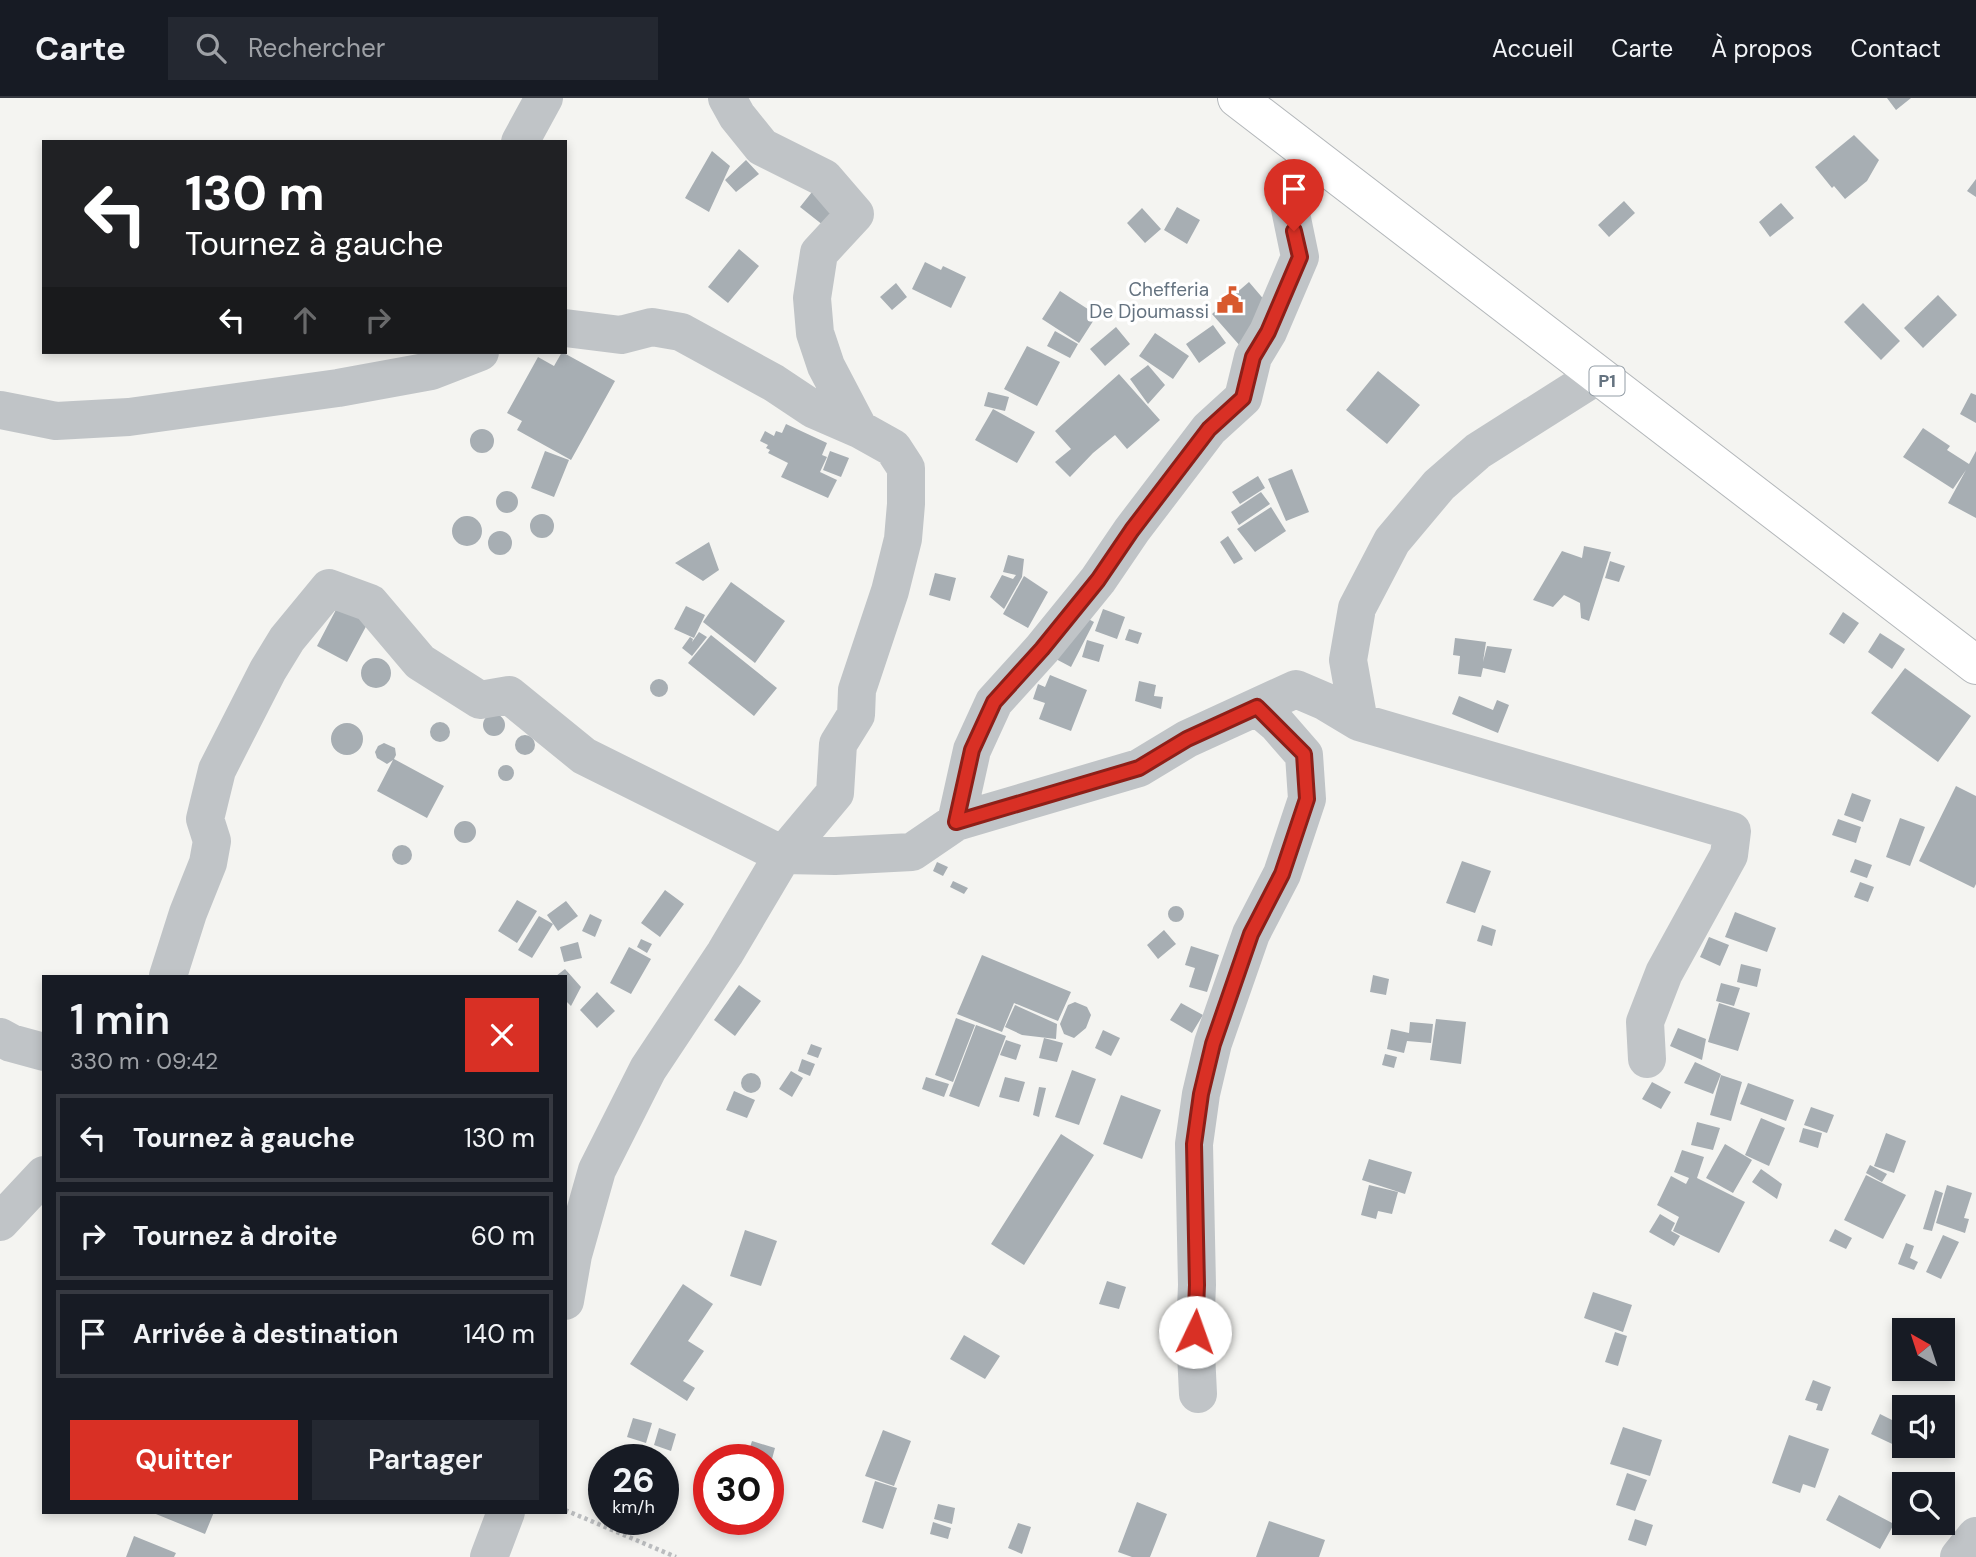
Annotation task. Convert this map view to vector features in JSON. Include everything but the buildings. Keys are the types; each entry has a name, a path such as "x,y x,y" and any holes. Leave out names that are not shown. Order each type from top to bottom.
{"main road":[{"name":"P1","path":"1237,98 1976,665"}],"street":[{"path":"521,140 544,98"},
{"path":"727,98 737,116 762,147 824,178 855,214 819,253 812,298 815,333 826,366 859,429"},
{"path":"956,822 972,750 994,702 1042,649 1098,580 1132,530 1209,429 1243,398 1253,357 1268,332 1300,257 1289,204"},
{"path":"567,328 621,335 652,327 681,332 774,383 813,409 859,429 892,448 906,468 903,539 890,592 858,690 856,715 838,744 835,793 783,855 724,953 648,1069 597,1170 573,1255 567,1290"},
{"path":"0,410 56,421 130,417 338,388 470,354"},
{"path":"1359,722 1349,660 1357,608 1392,541 1439,485 1478,451 1598,375"},
{"path":"168,975 188,913 208,863 212,841 205,818 217,770 286,639 329,588 370,603 420,662 480,700 509,695 584,756 783,855 835,856 912,852 956,822 1139,768 1187,739 1296,689 1324,701 1359,722 1732,831 1729,855 1664,973 1645,1022 1647,1059"},
{"path":"1198,1394 1194,1144 1201,1094 1213,1044 1251,934 1282,874 1307,799 1304,754 1257,707"},
{"path":"0,1037 42,1051"},
{"path":"0,1223 42,1177"},
{"path":"489,1557 505,1514"},
{"path":"1959,1557 1976,1536"}],"path":[{"path":"567,1511 676,1557"}],"place":[{"name":"Chefferia De Djoumassi","path":"1230,300"}],"route":[{"path":"1195,1332 1197,1285 1194,1144 1201,1094 1213,1044 1251,934 1282,874 1307,799 1304,754 1277,724 1257,707 1187,739 1139,768 956,822 972,750 994,702 1042,649 1098,580 1132,530 1209,429 1243,398 1253,357 1268,332 1300,257 1294,231"}]}
